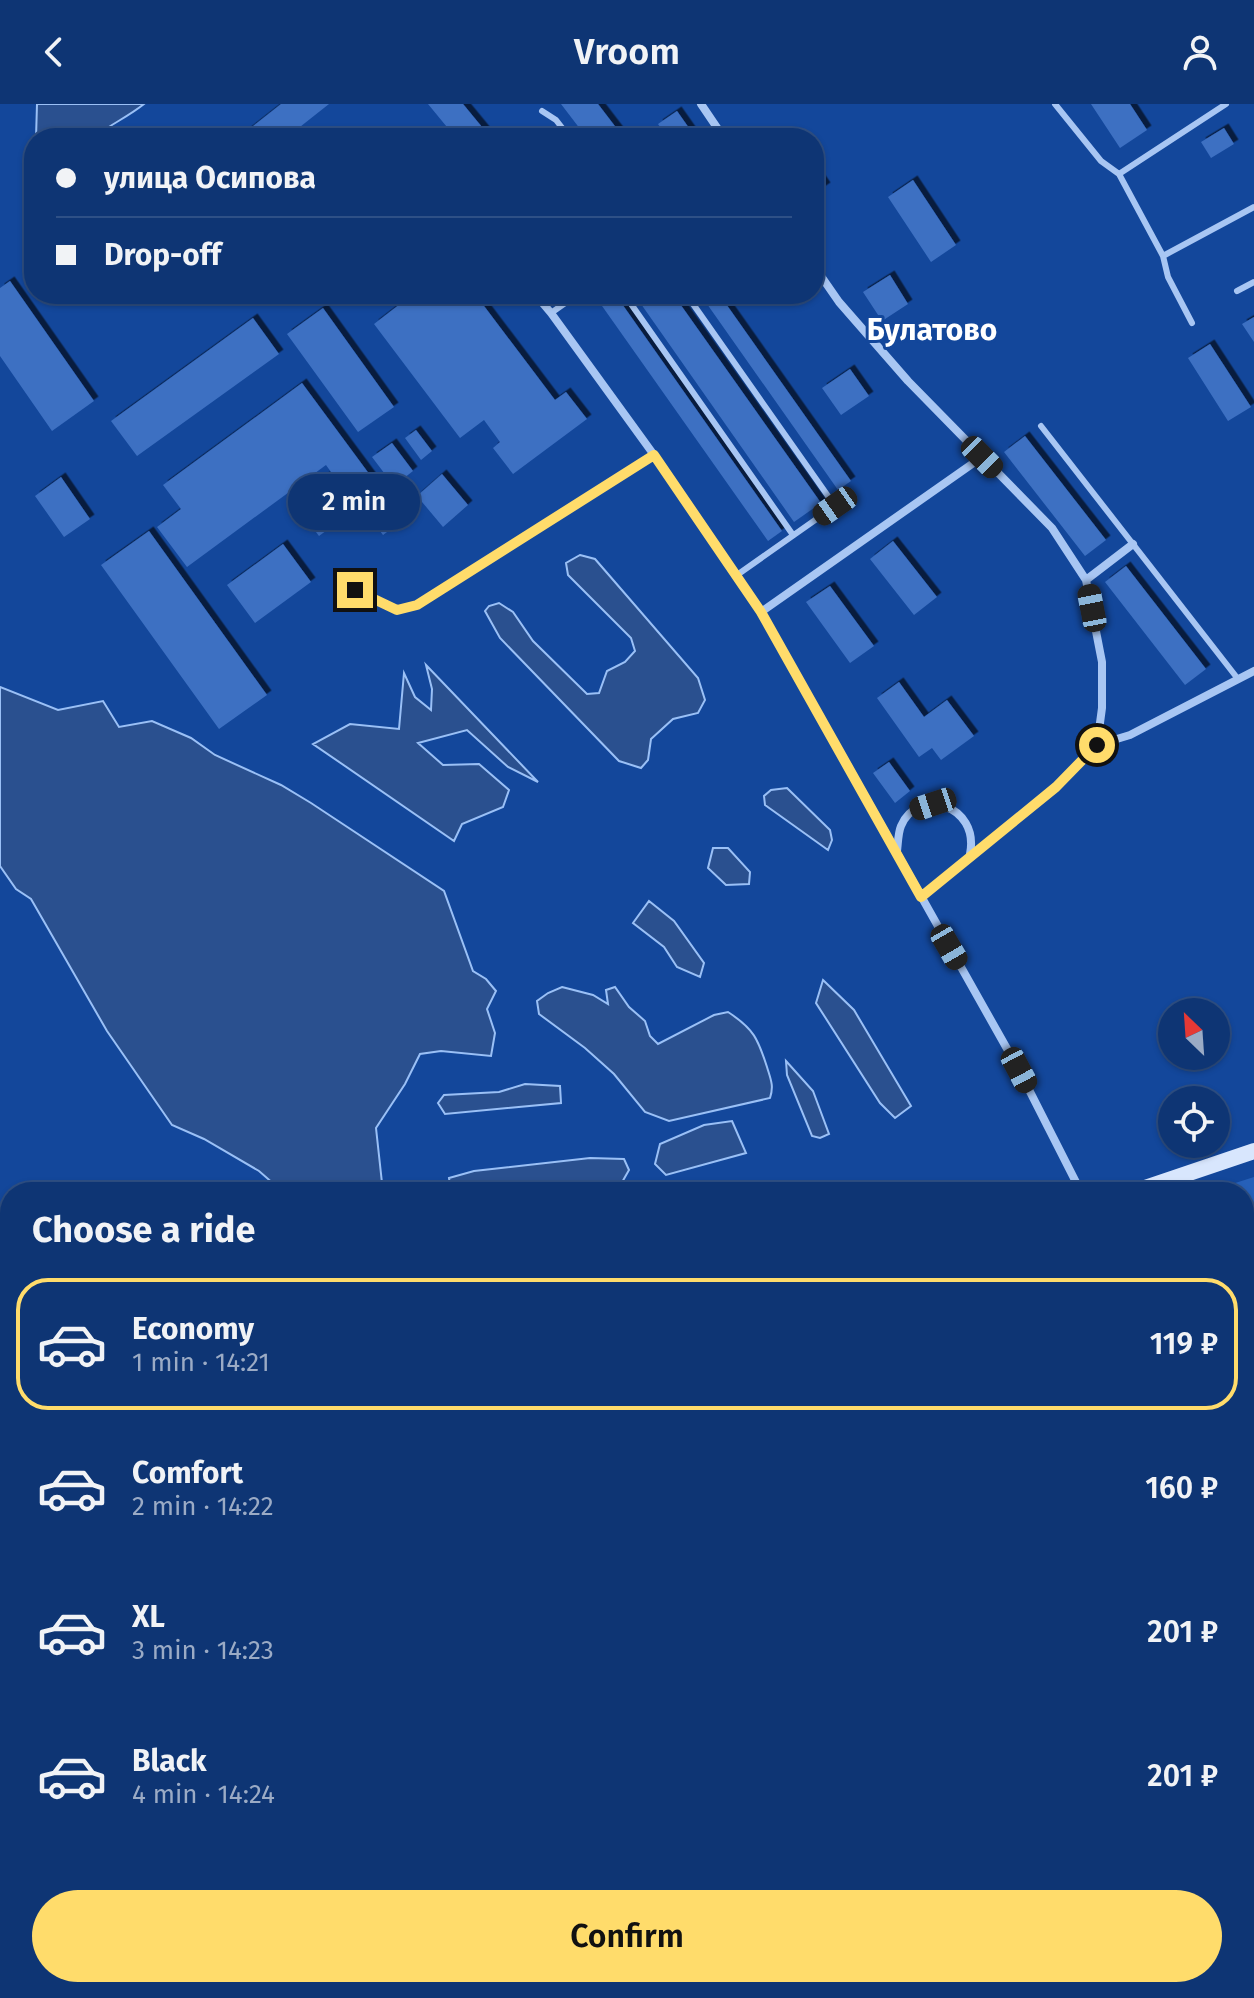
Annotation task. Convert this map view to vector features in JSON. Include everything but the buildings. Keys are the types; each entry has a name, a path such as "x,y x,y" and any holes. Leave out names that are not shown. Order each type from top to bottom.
{"main road":[{"path":"1163,1182 1254,1151"}],"street":[{"path":"701,104 717,128"},
{"path":"824,280 908,381 1052,528 1086,580 1102,662 1102,708 1097,745"},
{"path":"543,304 654,455 761,612 1019,1070 1076,1182"},
{"path":"761,612 982,457"},
{"path":"1086,580 1133,544"},
{"path":"921,897 1056,787 1097,745 1130,735 1254,671"},
{"path":"897,852 901,826 914,811 933,804 954,809 967,824 973,841 970,855"}],"lane":[{"path":"1055,104 1101,161 1119,174 1163,256 1168,277 1192,323"},
{"path":"1119,174 1226,104"},
{"path":"542,111 562,128"},
{"path":"1163,256 1254,207"},
{"path":"1237,291 1254,282"},
{"path":"551,313 564,304"},
{"path":"631,304 793,535"},
{"path":"693,304 835,506 737,575"},
{"path":"1041,426 1238,679"},
{"path":"355,590 397,610 417,605 654,455"}],"shaded area":[{"path":"37,104 144,104 108,128 36,128"},
{"path":"580,555 595,559 698,678 705,700 698,713 673,719 651,739 648,760 641,768 619,761 500,638 485,611 499,603 513,612 533,641 587,694 599,693 607,671 625,662 635,651 631,638 568,575 566,563"},
{"path":"426,665 538,782 508,767 467,730 418,743 443,765 479,764 509,790 503,807 462,824 454,841 313,744 350,724 399,729 404,673 415,697 431,710 432,689"},
{"path":"0,687 58,710 103,701 119,727 152,721 191,738 215,755 281,785 311,803 444,891 473,971 486,979 496,991 487,1009 495,1033 491,1056 441,1051 420,1054 405,1084 376,1128 382,1182 272,1182 259,1171 204,1139 172,1125 107,1031 31,899 16,889 0,866"},
{"path":"787,788 830,830 832,840 828,850 765,805 764,796 771,790"},
{"path":"713,848 728,848 750,872 749,884 726,885 708,868"},
{"path":"649,901 674,921 704,963 700,977 677,967 664,947 633,923"},
{"path":"823,980 854,1010 911,1106 895,1118 880,1103 816,1003"},
{"path":"562,987 593,995 608,1004 606,990 615,987 629,1007 645,1021 650,1036 658,1044 714,1015 728,1012 749,1029 758,1042 771,1079 770,1098 669,1121 645,1112 614,1074 539,1014 537,1001"},
{"path":"786,1061 813,1091 829,1134 820,1138 812,1136 787,1075"},
{"path":"525,1084 560,1086 561,1103 445,1114 438,1103 444,1095 499,1092"},
{"path":"732,1121 746,1153 666,1175 655,1164 660,1144 704,1125"},
{"path":"590,1158 624,1159 629,1170 622,1182 450,1182 449,1178 474,1171"}],"district":[{"name":"Булатово","path":"932,330"}],"route":[{"path":"355,590 397,610 417,605 654,455 761,612 921,897 1056,787 1097,745"}]}
